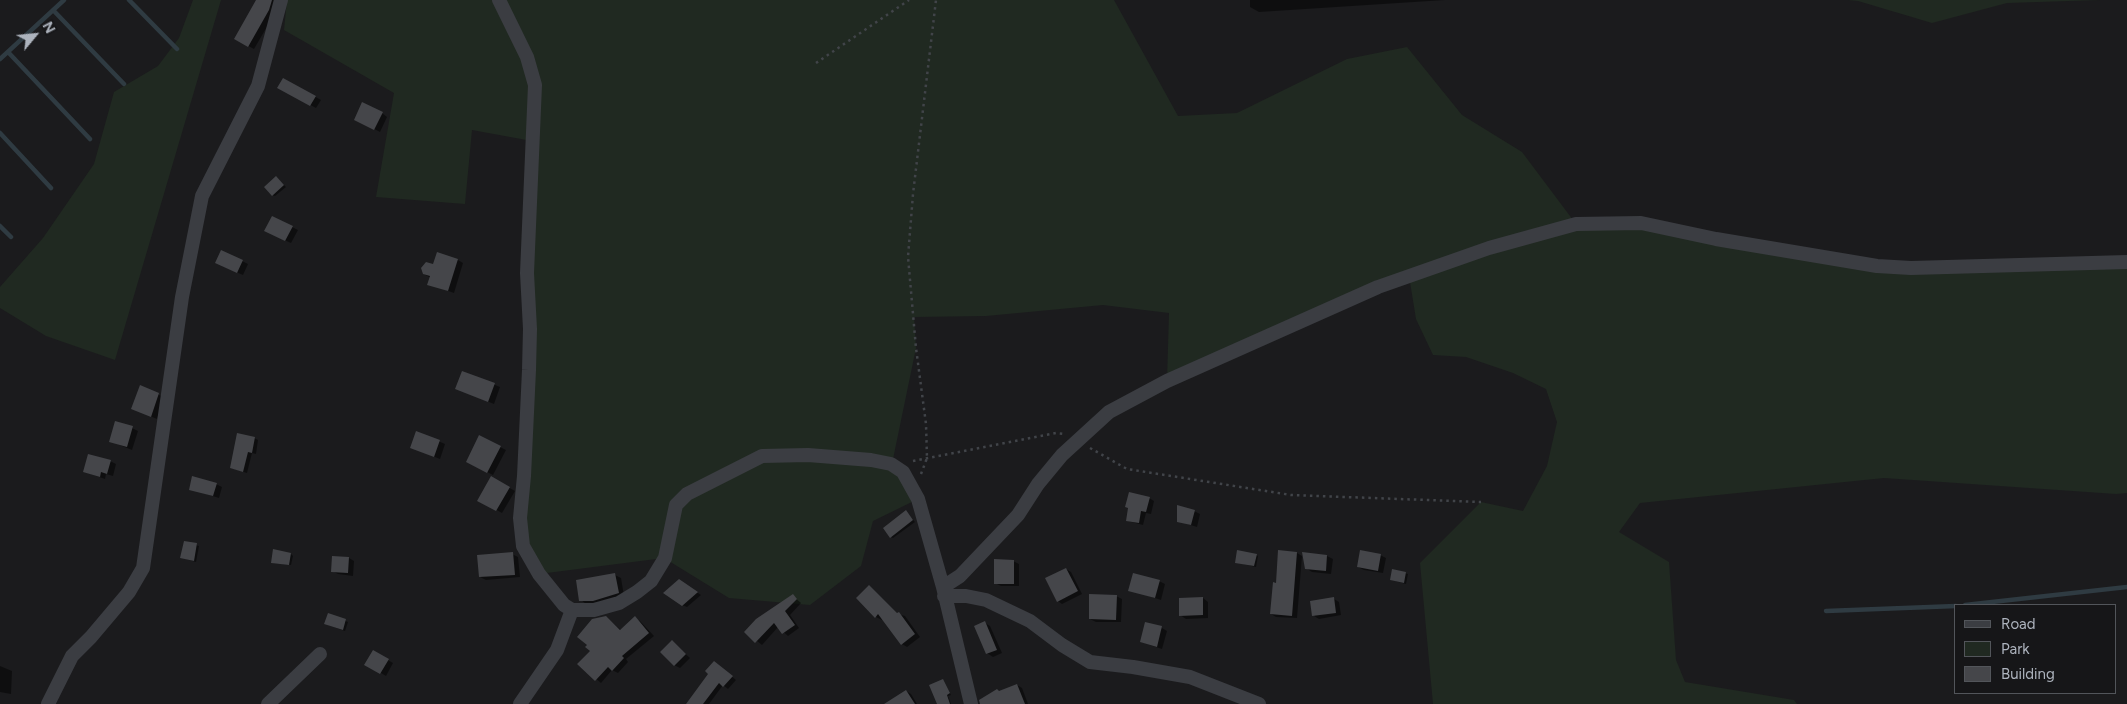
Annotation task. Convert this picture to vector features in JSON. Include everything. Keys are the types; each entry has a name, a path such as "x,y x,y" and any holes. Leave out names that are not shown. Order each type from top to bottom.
{"street":[{"path":"48,704 72,656 92,637 129,592 143,568 182,297 202,196 258,86 281,0"},
{"path":"500,0 527,57 534,85 527,273 530,329 529,370 520,518 523,546 539,574 564,605 572,610 594,610 618,603 638,592 650,581 664,558 676,505 687,494 762,456 835,457 892,464 902,472 918,499 971,704"},
{"path":"943,591 960,576 1018,515 1038,484 1062,455 1109,412 1167,381 1378,287 1489,248 1576,224 1641,223 1716,239 1878,266 1911,268 2127,262"},
{"path":"943,591 986,600 1030,621 1062,645 1090,662 1190,677 1259,704"},
{"path":"520,704 557,650 572,610"},
{"path":"268,704 320,654"}],"path":[{"path":"816,63 910,0"},
{"path":"914,492 927,458 926,424 916,348 908,257 913,194 936,0"},
{"path":"892,464 1056,433 1069,434 1079,439 1097,454 1127,470 1166,477 1291,495 1481,502"}],"green space":[{"path":"193,0 221,0 115,360 46,336 0,308 0,287 43,238 94,164 114,92 158,66 179,38"},
{"path":"287,0 1114,0 1178,116 1237,113 1347,59 1407,47 1462,115 1522,152 1576,224 1641,223 1877,266 2127,262 2127,493 2116,494 1884,478 1640,503 1619,532 1669,562 1676,660 1685,682 1794,700 1797,704 1433,704 1420,563 1481,502 1523,511 1547,466 1557,422 1546,389 1513,373 1466,357 1433,355 1416,319 1409,276 1167,381 1169,313 1103,305 986,316 914,317 916,348 892,464 918,499 873,521 861,566 810,605 729,598 664,558 539,574 523,546 532,141 472,130 465,204 376,197 394,93 284,30"},
{"path":"1848,0 2100,0 2007,3 1932,23 1858,1"}],"building":[{"path":"256,0 272,0 269,10 248,47 234,39"},
{"path":"283,78 316,96 310,106 277,88"},
{"path":"362,102 383,112 374,130 354,120"},
{"path":"276,176 284,185 272,196 264,187"},
{"path":"272,216 293,226 285,241 264,231"},
{"path":"221,250 243,260 237,273 215,263"},
{"path":"437,252 458,259 448,291 427,285 430,276 423,274 421,268 426,262 433,264"},
{"path":"462,371 495,383 488,402 455,389"},
{"path":"140,385 159,393 151,417 131,409"},
{"path":"115,421 133,426 127,447 109,442"},
{"path":"416,431 440,440 434,457 410,448"},
{"path":"237,433 255,437 252,453 248,452 243,472 230,468"},
{"path":"479,435 501,446 487,473 466,462"},
{"path":"88,454 111,460 107,474 101,472 100,477 83,472"},
{"path":"192,476 217,483 213,496 189,490"},
{"path":"491,476 510,487 496,511 477,501"},
{"path":"1129,492 1150,497 1146,512 1141,511 1139,523 1126,521 1128,508 1125,507"},
{"path":"1177,505 1195,510 1191,525 1177,522"},
{"path":"906,510 913,520 890,538 883,528"},
{"path":"184,541 197,543 194,561 180,558"},
{"path":"273,549 291,553 289,565 271,563"},
{"path":"1237,550 1257,554 1254,566 1235,563"},
{"path":"1278,550 1297,552 1292,616 1270,614 1273,582 1276,583"},
{"path":"1360,550 1381,554 1378,571 1357,567"},
{"path":"513,552 515,575 479,577 477,555"},
{"path":"1302,552 1327,555 1326,571 1305,569"},
{"path":"332,556 349,557 348,573 331,572"},
{"path":"994,559 1014,560 1014,584 994,584"},
{"path":"1066,568 1078,591 1057,602 1045,578"},
{"path":"1392,569 1406,572 1404,583 1390,580"},
{"path":"615,573 619,593 593,601 579,601 576,580"},
{"path":"1133,573 1160,580 1155,598 1128,591"},
{"path":"679,579 698,592 682,606 663,593"},
{"path":"869,585 897,613 899,612 915,634 901,645 878,614 875,618 856,598"},
{"path":"793,594 797,599 785,611 795,625 782,634 774,623 755,643 744,632 756,619"},
{"path":"1089,594 1117,595 1116,620 1089,619"},
{"path":"1203,597 1203,615 1179,616 1179,598"},
{"path":"1334,597 1336,613 1312,616 1310,601"},
{"path":"328,613 346,619 343,630 324,624"},
{"path":"606,616 620,630 635,616 649,633 622,656 624,658 612,671 608,667 595,681 577,664 590,651 585,647 587,645 577,637 592,619"},
{"path":"985,621 997,650 986,654 974,626"},
{"path":"1145,622 1162,626 1157,647 1140,642"},
{"path":"672,640 686,654 674,666 660,652"},
{"path":"373,650 389,659 380,674 364,665"},
{"path":"714,661 733,676 723,687 719,683 703,704 686,704 708,674 705,671"},
{"path":"943,679 950,693 947,695 950,704 937,704 929,685"},
{"path":"1017,684 1025,704 980,704 979,700 997,689 999,691"},
{"path":"906,690 915,704 884,704"}],"waterway":[{"path":"0,59 64,0"},
{"path":"129,0 177,49"},
{"path":"53,10 124,84"},
{"path":"8,52 90,139"},
{"path":"0,133 51,188"},
{"path":"0,226 11,237"},
{"path":"1974,604 2127,587"},
{"path":"1826,611 1954,606"}]}
